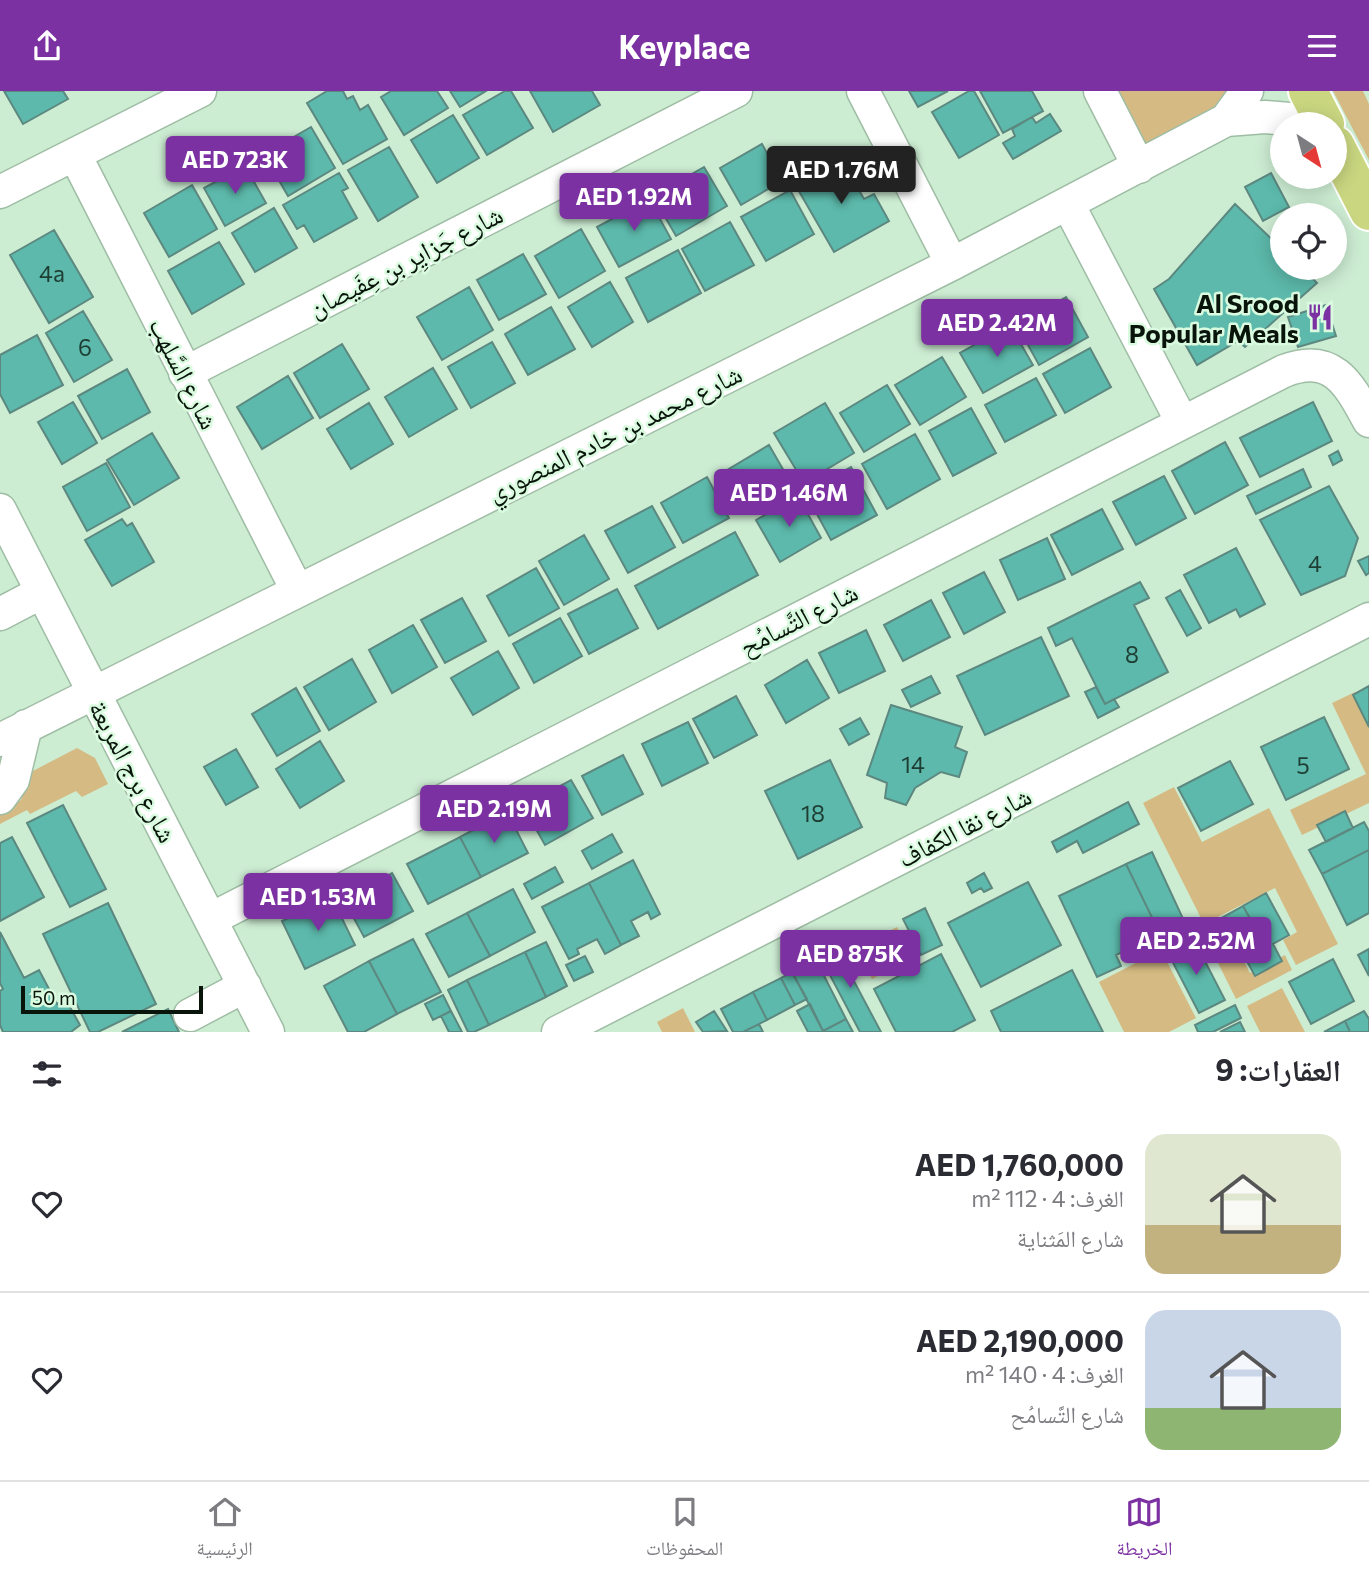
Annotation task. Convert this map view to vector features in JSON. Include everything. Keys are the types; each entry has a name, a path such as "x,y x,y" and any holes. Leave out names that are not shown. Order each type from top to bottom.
{"main road":[{"path":"1348,170 1369,211"}],"street":[{"path":"0,191 200,91"},
{"name":"شارع جَزايِر بن عِفَيصان","path":"185,373 736,91"},
{"path":"863,91 952,264"},
{"path":"1100,91 1139,167"},
{"name":"شارع محمد بن خادم المنصوري","path":"1226,120 1247,91"},
{"name":"شارع محمد بن خادم المنصوري","path":"13,733 952,264 1226,120 1270,117"},
{"name":"شارع السَّلهب","path":"75,155 297,590"},
{"path":"1068,204 1182,422"},
{"name":"شارع التَّسامُح","path":"211,919 1284,371 1310,365 1323,367 1345,380 1369,421"},
{"name":"شارع برج المربعة","path":"0,510 268,1032"},
{"path":"0,614 42,592"},
{"name":"شارع نقا الكفاف","path":"558,1032 1369,619"},
{"path":"0,798 13,779 13,733"},
{"path":"190,1015 245,986"}],"shaded area":[{"path":"1118,91 1237,91 1228,107 1146,147"},
{"path":"1333,91 1363,91 1369,104 1369,160 1348,120 1348,112 1344,112"},
{"path":"1355,692 1369,722 1369,803 1302,835 1290,810 1366,774 1332,703"},
{"path":"77,748 95,758 108,784 82,797 76,791 30,814 27,810 0,824 0,811 21,800 29,773"},
{"path":"1174,787 1202,842 1269,808 1338,944 1296,965 1283,940 1297,932 1275,888 1204,924 1143,803"},
{"path":"897,927 913,958 872,979 856,947"},
{"path":"1234,942 1250,973 1285,955 1292,970 1236,999 1213,953"},
{"path":"1161,950 1196,1018 1169,1032 1124,1032 1099,982"},
{"path":"1282,988 1305,1032 1260,1032 1247,1006"},
{"path":"683,1008 695,1032 662,1032 657,1022"}],"building":[{"path":"4,91 63,91 68,99 23,124"},
{"path":"327,91 343,91 347,99 353,96 360,110 368,105 387,139 343,164 307,103"},
{"path":"391,91 437,91 448,108 404,135 381,97"},
{"path":"450,91 486,91 460,107"},
{"path":"505,91 511,91 533,128 487,155 463,115"},
{"path":"530,91 592,91 600,105 553,132"},
{"path":"909,91 948,91 918,107"},
{"path":"969,91 974,91 999,135 959,158 932,112"},
{"path":"980,91 1032,91 1043,111 1003,133"},
{"path":"1050,114 1061,131 1013,159 1003,143 1015,136 1012,129 1032,117 1036,123"},
{"path":"453,115 479,158 437,183 411,140"},
{"path":"311,127 335,168 288,196 264,154"},
{"path":"762,144 782,181 741,205 720,168"},
{"path":"389,147 418,197 378,221 348,170"},
{"path":"842,160 864,199 874,194 889,221 834,252 796,186"},
{"path":"245,166 266,203 225,226 204,188"},
{"path":"704,167 727,206 676,236 653,196"},
{"path":"339,173 348,188 342,191 357,218 314,242 304,225 297,229 283,205"},
{"path":"1270,174 1270,189 1279,189 1287,203 1270,203 1270,217 1263,221 1245,187"},
{"path":"192,185 217,229 169,257 144,213"},
{"path":"790,190 814,234 766,261 741,217"},
{"path":"649,199 671,239 619,267 597,227"},
{"path":"1235,204 1270,238 1270,280 1314,280 1317,283 1245,347 1238,341 1197,365 1154,289 1169,279"},
{"path":"274,208 297,248 255,272 232,233"},
{"path":"730,222 754,265 705,291 682,249"},
{"path":"581,229 605,271 559,298 535,256"},
{"path":"54,230 93,297 49,323 10,255"},
{"path":"219,242 244,284 192,314 168,271"},
{"path":"678,250 701,293 648,322 626,278"},
{"path":"523,254 546,294 499,320 477,280"},
{"path":"610,282 633,322 592,347 568,307"},
{"path":"469,287 493,330 442,360 417,317"},
{"path":"1066,297 1088,337 1039,365 1017,325"},
{"path":"1326,305 1336,336 1298,347 1288,317"},
{"path":"551,307 575,349 528,375 505,334"},
{"path":"83,311 112,360 74,382 46,333"},
{"path":"1010,325 1033,365 983,393 960,353"},
{"path":"37,335 63,385 10,413 0,394 0,355"},
{"path":"492,342 515,383 471,408 448,367"},
{"path":"342,344 369,389 320,418 294,373"},
{"path":"1090,348 1111,387 1065,413 1043,374"},
{"path":"942,357 966,397 920,425 895,385"},
{"path":"433,368 457,409 409,437 385,397"},
{"path":"127,369 150,412 102,439 78,396"},
{"path":"288,376 313,418 262,449 237,407"},
{"path":"1036,378 1056,415 1005,442 985,405"},
{"path":"887,385 910,424 864,452 840,413"},
{"path":"73,402 97,443 62,464 38,422"},
{"path":"1313,402 1332,441 1260,477 1240,438"},
{"path":"369,403 393,444 351,469 327,429"},
{"path":"825,403 854,453 804,483 774,433"},
{"path":"971,408 996,453 953,476 929,431"},
{"path":"152,433 179,478 134,505 107,460"},
{"path":"915,434 940,479 887,509 862,464"},
{"path":"1225,442 1248,485 1195,514 1172,471"},
{"path":"769,445 792,485 745,513 722,473"},
{"path":"1338,451 1342,460 1333,465 1329,456"},
{"path":"106,463 130,507 87,531 63,487"},
{"path":"851,467 877,515 831,540 805,492"},
{"path":"1303,469 1311,487 1256,514 1247,496"},
{"path":"1164,476 1186,518 1136,545 1113,502"},
{"path":"707,477 729,518 683,543 661,503"},
{"path":"1329,486 1358,538 1345,576 1301,595 1260,520"},
{"path":"798,496 821,538 780,562 756,520"},
{"path":"652,506 675,547 628,573 605,531"},
{"path":"1102,509 1123,549 1072,575 1051,535"},
{"path":"122,519 127,526 132,523 154,562 112,586 85,540"},
{"path":"735,532 758,575 658,629 635,586"},
{"path":"584,535 609,579 564,605 539,561"},
{"path":"1047,538 1065,579 1018,600 1000,560"},
{"path":"1236,548 1265,604 1240,617 1236,609 1209,623 1184,575"},
{"path":"1369,556 1369,573 1366,575 1358,561"},
{"path":"536,568 559,608 509,636 487,596"},
{"path":"984,572 1005,612 964,634 943,593"},
{"path":"1140,582 1149,598 1134,605 1168,672 1105,704 1072,638 1056,646 1048,628"},
{"path":"617,589 638,628 589,654 568,614"},
{"path":"1180,590 1201,628 1187,636 1166,598"},
{"path":"462,598 486,641 445,663 421,620"},
{"path":"931,600 950,637 903,661 884,625"},
{"path":"560,618 582,656 534,683 513,644"},
{"path":"413,625 437,667 392,693 369,650"},
{"path":"866,630 885,671 839,693 819,653"},
{"path":"1041,637 1069,696 985,735 957,676"},
{"path":"498,651 519,688 473,715 451,678"},
{"path":"352,659 376,702 329,730 304,687"},
{"path":"807,660 829,698 786,723 765,685"},
{"path":"931,676 940,693 911,707 902,690"},
{"path":"1369,686 1369,727 1353,695"},
{"path":"1096,687 1105,704 1114,699 1119,707 1098,718 1085,692"},
{"path":"296,688 320,731 277,756 252,714"},
{"path":"736,696 757,735 714,758 693,719"},
{"path":"891,705 962,727 955,747 967,752 959,777 941,772 915,788 906,805 885,798 887,783 867,775"},
{"path":"1324,717 1349,769 1286,800 1261,747"},
{"path":"860,718 869,734 849,745 840,729"},
{"path":"688,722 708,763 662,786 642,744"},
{"path":"320,741 344,781 300,808 276,769"},
{"path":"236,749 258,787 226,805 204,767"},
{"path":"623,755 643,794 602,815 582,776"},
{"path":"830,760 862,827 798,859 765,791"},
{"path":"1230,761 1253,804 1201,831 1178,788"},
{"path":"571,780 593,818 545,845 523,806"},
{"path":"1128,802 1139,824 1083,853 1077,841 1057,852 1052,842"},
{"path":"63,805 106,889 70,907 27,823"},
{"path":"1345,811 1353,828 1326,842 1317,825"},
{"path":"507,812 528,853 481,877 460,837"},
{"path":"1364,822 1369,831 1369,850 1322,874 1309,850"},
{"path":"612,834 622,852 592,869 582,851"},
{"path":"12,837 44,897 0,921 0,843"},
{"path":"460,837 481,877 428,904 407,864"},
{"path":"1369,850 1369,913 1347,925 1322,874"},
{"path":"1152,852 1185,923 1160,934 1126,864"},
{"path":"633,860 660,914 651,919 648,912 631,921 639,936 621,945 589,883"},
{"path":"1126,864 1160,934 1116,955 1121,966 1097,977 1059,896"},
{"path":"555,867 563,882 532,899 524,884"},
{"path":"392,873 413,911 364,937 344,900"},
{"path":"984,873 992,888 984,892 981,888 972,893 967,883"},
{"path":"1028,882 1061,945 981,987 948,923"},
{"path":"589,883 621,945 605,954 597,939 577,949 579,954 569,959 542,907"},
{"path":"513,889 535,932 490,956 467,913"},
{"path":"1266,893 1289,935 1273,944 1282,961 1255,976 1232,934 1252,922 1243,906"},
{"path":"332,898 355,945 305,969 282,921"},
{"path":"108,903 156,1004 98,1032 90,1032 43,934"},
{"path":"1243,906 1252,922 1214,943 1205,927"},
{"path":"925,908 942,945 921,955 903,919"},
{"path":"467,913 490,956 449,977 426,934"},
{"path":"0,932 24,978 39,970 57,1004 66,1000 80,1025 71,1032 3,1032 0,1025 0,991 3,989 0,983"},
{"path":"413,939 441,992 397,1014 369,961"},
{"path":"1194,940 1225,1000 1199,1013 1168,953"},
{"path":"546,942 567,986 546,997 525,952"},
{"path":"846,947 856,966 848,970 881,1032 860,1032 822,960"},
{"path":"1369,949 1369,976 1358,955"},
{"path":"525,952 546,997 489,1025 467,980"},
{"path":"941,954 975,1020 952,1032 896,1032 874,989"},
{"path":"585,956 593,972 574,981 566,965"},
{"path":"1333,959 1354,1001 1311,1024 1289,982"},
{"path":"816,960 846,1019 823,1031 792,972"},
{"path":"369,961 397,1014 364,1032 348,1032 324,986"},
{"path":"1072,970 1103,1032 1001,1032 991,1011"},
{"path":"792,972 807,999 795,1005 781,978"},
{"path":"781,978 795,1005 767,1020 753,992"},
{"path":"467,980 489,1025 474,1032 468,1032 448,990"},
{"path":"753,992 767,1020 743,1032 733,1032 721,1009"},
{"path":"443,995 451,1011 433,1020 425,1004"},
{"path":"810,1004 824,1032 808,1032 797,1011"},
{"path":"1235,1005 1241,1018 1213,1032 1198,1032 1195,1025"},
{"path":"168,1009 179,1032 122,1032"},
{"path":"451,1011 462,1032 449,1032 441,1016"},
{"path":"714,1011 727,1031 703,1032 696,1022"},
{"path":"1364,1011 1369,1019 1369,1032 1350,1032 1345,1021"},
{"path":"846,1019 853,1032 823,1031"},
{"path":"1345,1021 1350,1032 1324,1032"},
{"path":"1240,1022 1245,1032 1220,1032"},
{"path":"759,1024 763,1032 743,1032"}],"place":[{"name":"Al Srood Popular Meals","path":"1320,317"}]}
